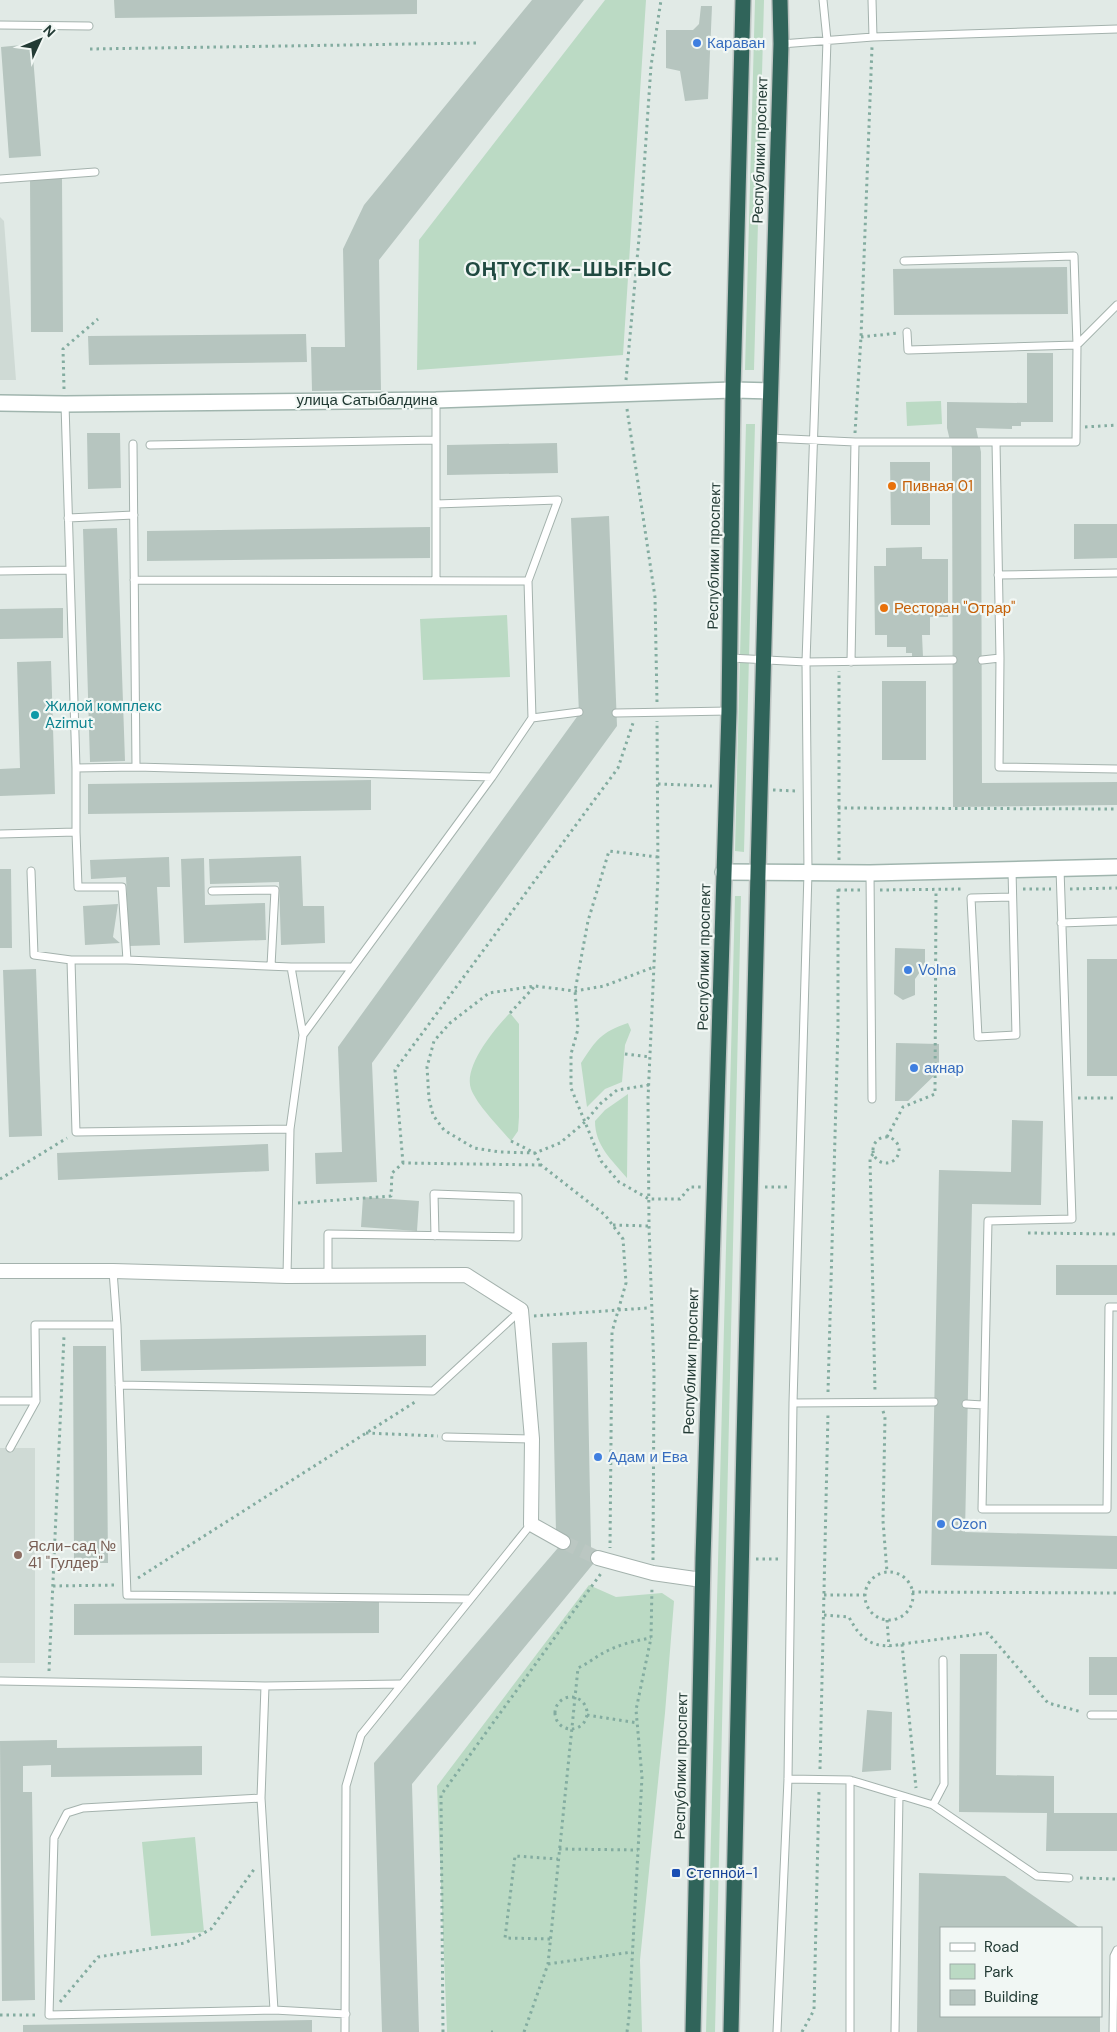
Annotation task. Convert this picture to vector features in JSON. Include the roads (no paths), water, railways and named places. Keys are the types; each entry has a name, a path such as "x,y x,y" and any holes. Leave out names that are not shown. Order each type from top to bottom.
{"highway":[{"name":"Республики проспект","path":"693,2032 702,1580 729,711 733,390 743,0"},
{"name":"Республики проспект","path":"730,2032 769,391 781,44 780,0"}],"street":[{"path":"733,390 769,391"},
{"name":"улица Сатыбалдина","path":"0,403 436,400 733,390"},
{"path":"758,873 870,873 1117,867"},
{"name":"Республики проспект","path":"723,872 758,873"},
{"path":"0,1271 113,1271 287,1276 466,1275 521,1314 532,1439 531,1524 563,1542"},
{"path":"604,1559 657,1568 702,1580"}],"lane":[{"path":"777,2032 788,1779 794,1403 808,872 806,662 827,40 822,0"},
{"path":"872,0 873,37"},
{"path":"0,25 89,26"},
{"path":"781,44 873,37 1117,29"},
{"path":"0,179 95,172"},
{"path":"768,438 855,442 1076,442 1077,345 1074,256 904,261"},
{"path":"907,332 908,350 1077,345 1117,304"},
{"path":"436,400 436,581"},
{"path":"65,404 78,887 122,887 127,960"},
{"path":"150,445 436,440"},
{"path":"851,662 855,442"},
{"path":"996,442 1000,658 999,767 1117,769"},
{"path":"133,444 136,767"},
{"path":"302,1035 350,967 492,777 532,718 528,581 558,500 436,504"},
{"path":"68,518 134,515"},
{"path":"0,571 70,570"},
{"path":"998,575 1117,573"},
{"path":"134,580 528,581"},
{"path":"730,658 806,662 953,660"},
{"path":"982,660 1000,658"},
{"path":"616,713 729,711"},
{"path":"532,718 579,712"},
{"path":"76,768 136,767 492,777"},
{"path":"0,834 76,832"},
{"path":"1060,869 1072,1219 988,1221 982,1509 1107,1509 1109,1307 1117,1307"},
{"path":"1012,870 1016,1035 978,1037 971,898 1012,897"},
{"path":"31,871 34,955 71,960 350,967"},
{"path":"870,873 872,1099"},
{"path":"212,891 275,890 272,966"},
{"path":"1061,923 1117,921"},
{"path":"71,960 76,1132 290,1129"},
{"path":"287,1276 290,1129 302,1035 291,967"},
{"path":"328,1275 328,1234 434,1236 518,1237 518,1197 434,1194 434,1236"},
{"path":"113,1271 117,1326 127,1595 470,1599"},
{"path":"119,1385 433,1391 521,1314"},
{"path":"10,1448 36,1400 35,1325 117,1326"},
{"path":"0,1401 36,1400"},
{"path":"794,1403 934,1402"},
{"path":"966,1404 983,1405"},
{"path":"446,1437 532,1439"},
{"path":"345,2032 346,1786 361,1735 400,1684 531,1524"},
{"path":"933,1805 944,1784 943,1660"},
{"path":"0,1681 265,1686 400,1684"},
{"path":"265,1686 262,1798 274,2010"},
{"path":"1091,1715 1117,1715"},
{"path":"788,1779 850,1780 933,1805 1037,1876 1069,1878"},
{"path":"850,1780 850,2032"},
{"path":"895,2032 899,1795"},
{"path":"262,1798 83,1808 67,1813 54,1838 49,2015 274,2010 346,2014"},
{"path":"1113,2032 1114,1956 1117,1950"}],"tunnel":[{"path":"563,1542 598,1558"}],"place":[{"name":"Караван","path":"697,43"},
{"name":"Пивная 01","path":"892,486"},
{"name":"Ресторан \"Отрар\"","path":"884,608"},
{"name":"Жилой комплекс Azimut","path":"35,715"},
{"name":"Volna","path":"908,970"},
{"name":"акнар","path":"914,1068"},
{"name":"Адам и Ева","path":"598,1457"},
{"name":"Ozon","path":"941,1524"},
{"name":"Ясли-сад № 41 \"Гулдер\"","path":"18,1555"},
{"name":"Степной-1","path":"676,1873"}],"district":[{"name":"ОҢТҮСТІК-ШЫҒЫС","path":"569,269"}]}
